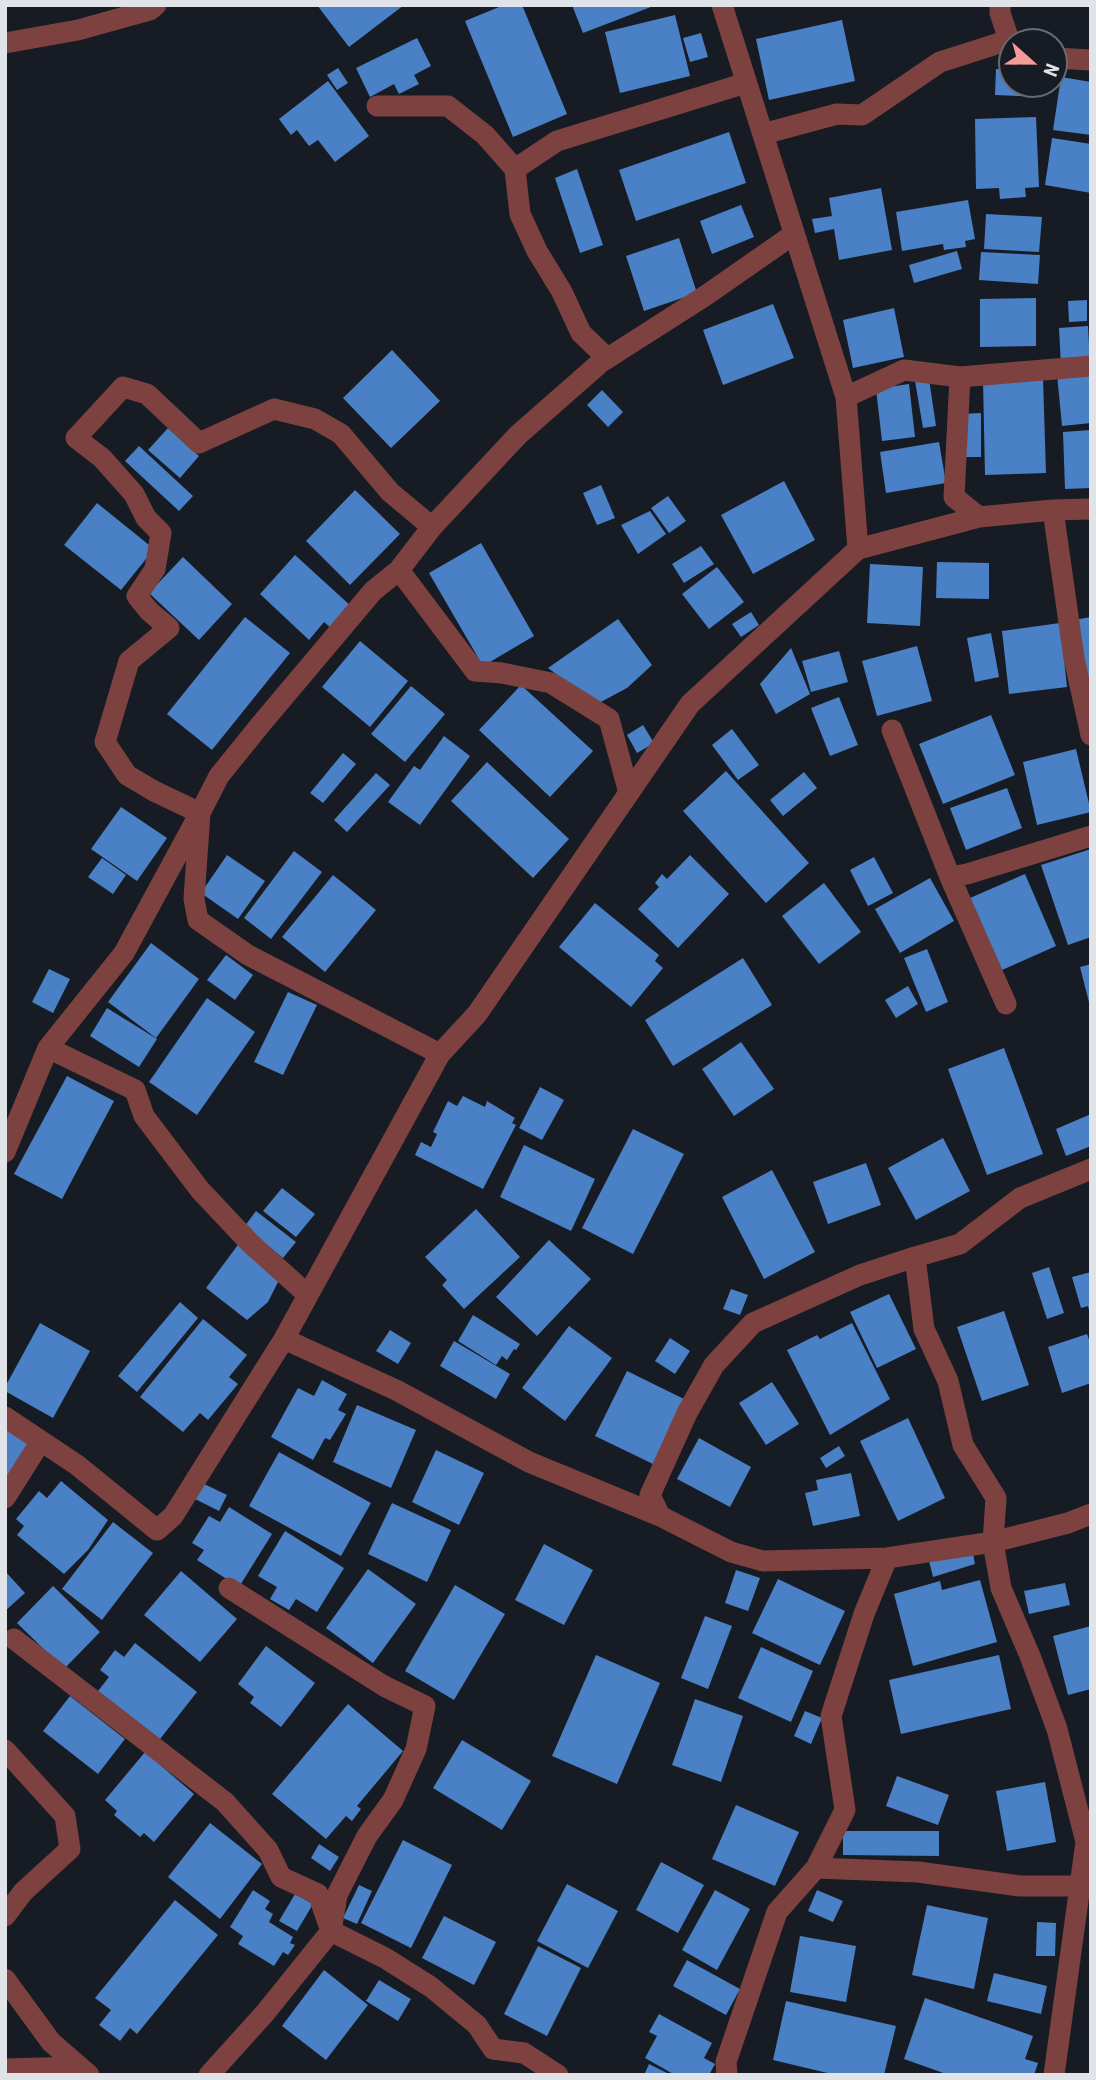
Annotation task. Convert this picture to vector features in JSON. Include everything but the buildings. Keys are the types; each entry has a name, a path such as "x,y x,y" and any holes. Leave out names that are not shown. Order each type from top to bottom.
{"street":[{"path":"5,43 78,30 150,10 156,5"},
{"path":"722,5 846,397 858,549"},
{"path":"1000,5 1005,28"},
{"path":"763,134 837,114 862,115 940,62 998,45"},
{"path":"1068,59 1091,60"},
{"path":"515,169 557,141 746,83"},
{"path":"377,106 448,106 485,135 515,169 520,214 581,333 607,358"},
{"path":"5,1152 48,1048 124,953 219,776 373,591 399,570 432,527 518,435 607,358 705,296 794,234"},
{"path":"846,397 904,370 960,377 1091,366"},
{"path":"960,377 954,497 979,517"},
{"path":"200,813 127,775 105,742 129,661 169,628 149,611 137,596 155,569 161,533 146,518 134,494 110,467 76,438 122,387 146,394 199,443 274,409 315,419 341,434 390,492 432,527"},
{"path":"5,1417 77,1465 156,1530 173,1516 284,1339 440,1054 477,1014 690,704 858,549 979,517 1091,509"},
{"path":"1053,510 1074,658 1091,736"},
{"path":"399,570 475,671 502,673 551,683 609,719 629,793"},
{"path":"892,730 950,877 1006,1004"},
{"path":"200,813 194,899 198,920 248,955 440,1054"},
{"path":"950,877 1091,836"},
{"path":"48,1048 135,1090 144,1116 201,1190 250,1243 308,1295"},
{"path":"660,1516 650,1495 687,1413 714,1365 753,1323 860,1275 960,1244 1020,1198 1091,1169"},
{"path":"915,1257 924,1329 948,1381 964,1445 996,1498 993,1542 1001,1588 1057,1729 1086,1842 1085,1886 1054,2075"},
{"path":"284,1339 396,1390 529,1462 660,1516 731,1552 763,1561 887,1558 993,1542 1068,1523 1091,1514"},
{"path":"5,1498 41,1441"},
{"path":"726,2075 726,2062 776,1912 816,1868 845,1810 831,1716 864,1614 887,1558"},
{"path":"209,2075 331,1931 337,1895 367,1836 393,1800 416,1749 425,1706 384,1686 229,1588"},
{"path":"14,1639 225,1802 268,1850 281,1877 318,1894 331,1931 384,1958 431,1987 477,2025 494,2049 524,2053 558,2075"},
{"path":"5,1750 65,1816 70,1849 23,1892 5,1916"},
{"path":"816,1868 918,1872 1020,1886 1085,1886"},
{"path":"5,1979 51,2042 85,2071"},
{"path":"5,2069 85,2071"}]}
